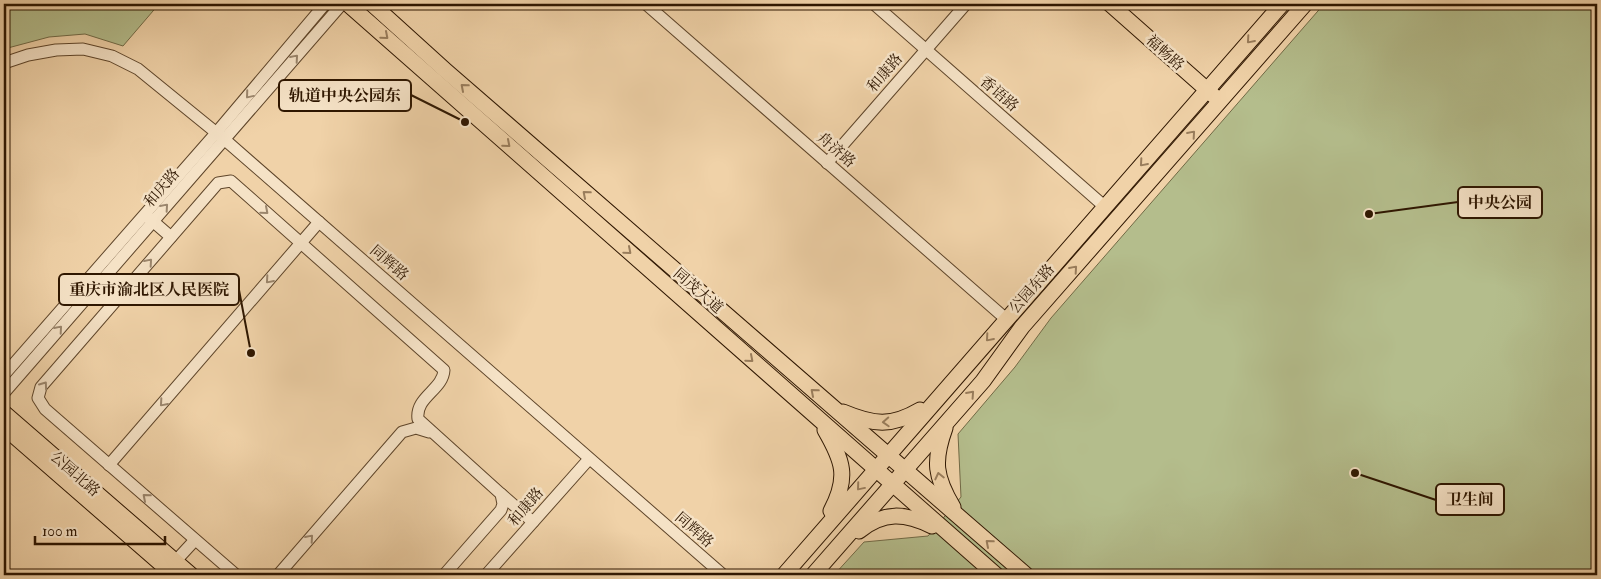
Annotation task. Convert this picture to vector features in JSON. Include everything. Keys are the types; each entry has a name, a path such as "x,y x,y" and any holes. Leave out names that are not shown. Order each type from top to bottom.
{"main road":[{"name":"同茂大道","path":"348,4 996,575"},
{"name":"同茂大道","path":"372,4 446,71 1026,575"},
{"name":"福畅路","path":"1110,4 1224,98"},
{"name":"福畅路","path":"1125,4 1210,86"},
{"name":"公园东路","path":"784,575 886,455 1282,4"},
{"name":"公园东路","path":"813,575 983,381 1022,327 1305,4"},
{"path":"830,406 861,420 885,424 905,419 930,405"},
{"name":"公园北路","path":"4,413 173,569"},
{"path":"819,420 837,452 842,472 840,493 820,534"},
{"path":"948,420 938,447 936,467 941,488 961,519"},
{"name":"公园北路","path":"4,427 173,569 191,575"},
{"path":"836,548 872,520 892,515 917,518 948,534"}],"street":[{"name":"和庆路","path":"220,136 326,4"},
{"name":"和庆路","path":"4,393 149,218 220,136 342,4"},
{"name":"香语路","path":"874,4 1104,206"},
{"name":"和康路","path":"827,163 966,4"},
{"name":"舟济路","path":"652,6 827,163 1006,319"},
{"name":"同辉路","path":"4,62 56,50 84,49 112,56 138,69 220,136 723,575"},
{"path":"236,575 45,409 40,404 38,392 218,183 223,181 231,182 441,366 444,375 421,403 417,414 421,424 533,522"},
{"name":"和庆路","path":"4,375 149,218"},
{"path":"149,218 171,237"},
{"path":"109,465 319,222"},
{"path":"278,575 402,432 416,428 432,434"},
{"name":"和康路","path":"486,575 589,458"},
{"path":"444,575 501,510 503,499 501,494"},
{"path":"173,569 195,540"}],"green space":[{"path":"4,4 159,4 123,46 85,34 49,37 4,49"},
{"path":"1324,4 1597,4 1597,575 834,575 864,542 928,536 961,497 958,434 1015,367 1051,318"}],"place":[{"name":"轨道中央公园东","path":"465,122"},
{"name":"中央公园","path":"1369,214"},
{"name":"重庆市渝北区人民医院","path":"251,353"},
{"name":"卫生间","path":"1355,473"}]}
